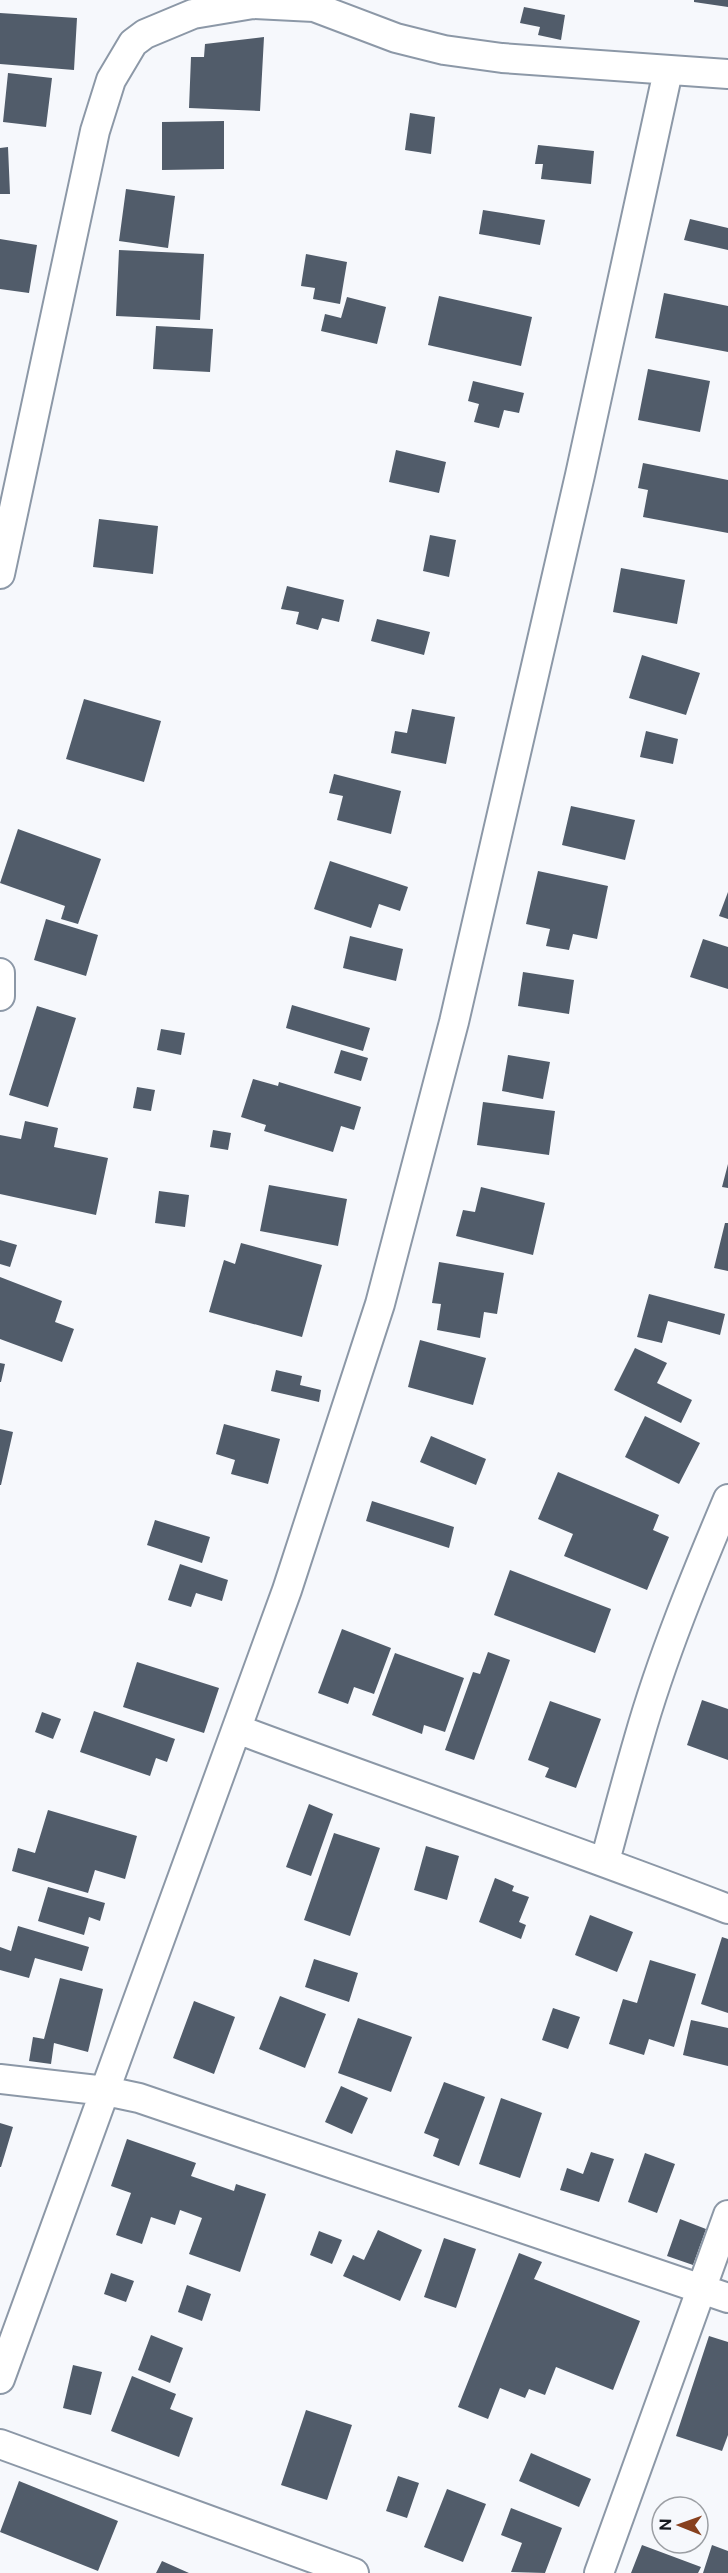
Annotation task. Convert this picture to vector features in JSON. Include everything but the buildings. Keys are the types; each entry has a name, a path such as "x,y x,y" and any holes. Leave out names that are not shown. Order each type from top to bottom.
{"street":[{"path":"0,574 95,131 111,80 133,44 145,34 193,14 253,4 334,7 396,38 444,50 502,58 728,75"},
{"path":"0,2379 287,1590 380,1304 454,1023 580,475 668,71"},
{"path":"0,973 0,996"},
{"path":"605,1861 639,1737 660,1673 698,1569 728,1499"},
{"path":"237,1729 370,1779 605,1861 728,1909"},
{"path":"0,2079 106,2091 139,2098 728,2298"},
{"path":"599,2573 728,2215"},
{"path":"0,2444 354,2573"}]}
